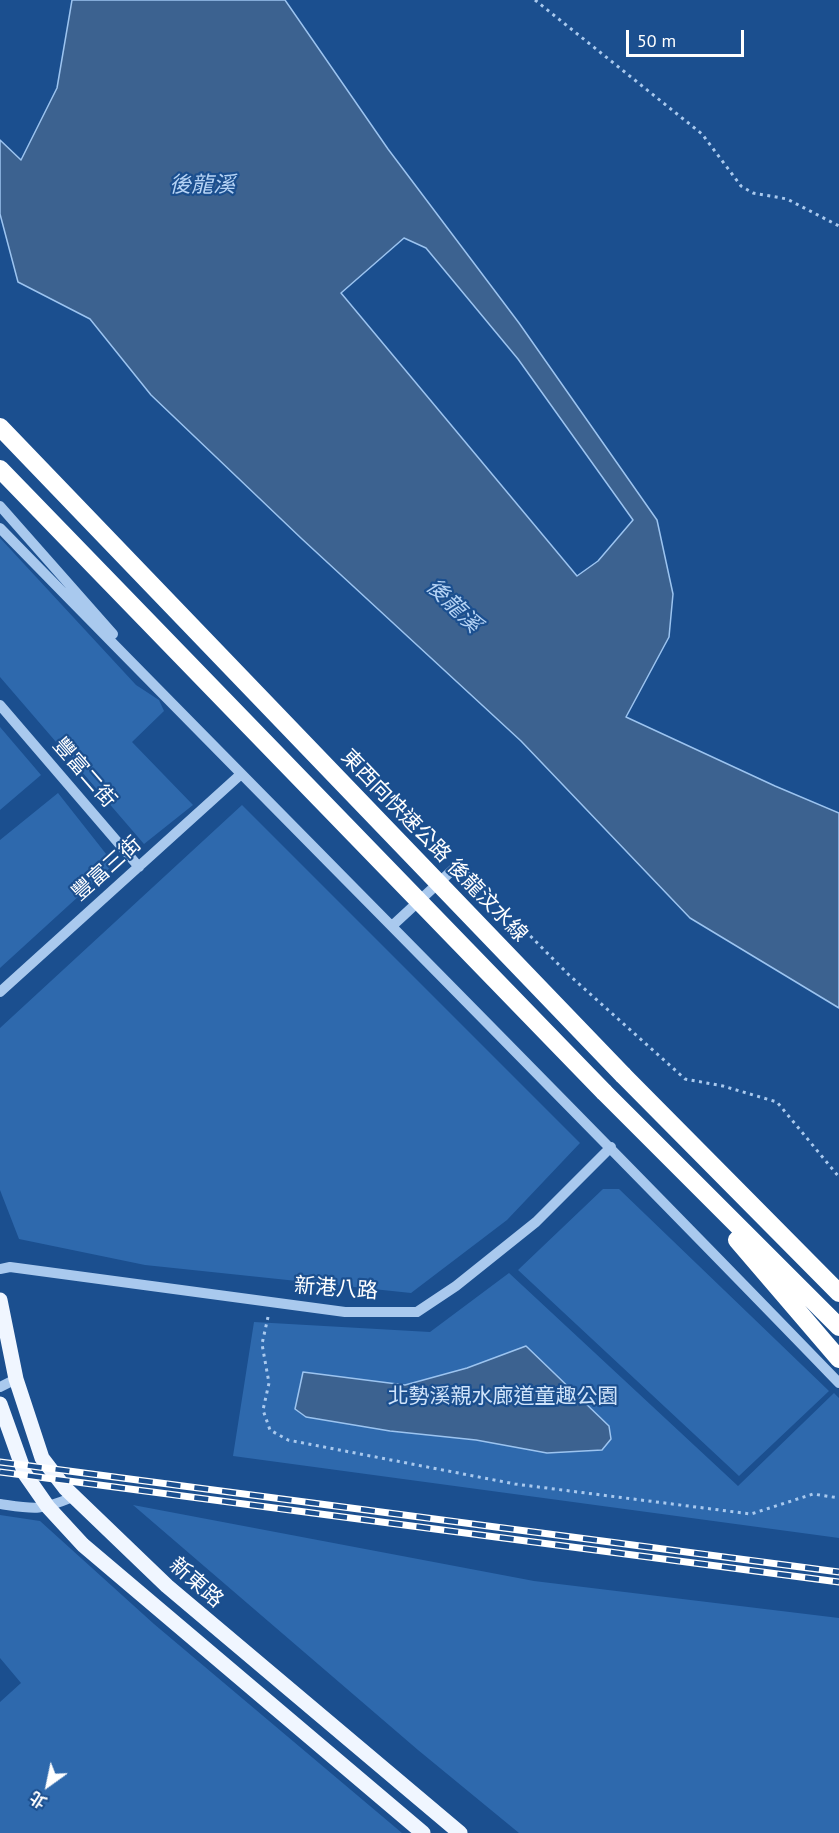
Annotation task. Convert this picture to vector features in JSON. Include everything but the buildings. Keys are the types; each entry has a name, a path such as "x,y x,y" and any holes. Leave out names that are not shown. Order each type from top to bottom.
{"highway":[{"path":"0,422 17,445"},
{"name":"東西向快速公路 後龍汶水線","path":"0,427 623,1075 839,1293"},
{"path":"0,469 604,1092 839,1327"},
{"path":"0,474 16,488"},
{"path":"645,1132 839,1359"}],"main road":[{"name":"新東路","path":"0,1300 16,1379 42,1458 73,1497 167,1586 460,1833"},
{"name":"新東路","path":"0,1404 25,1474 48,1508 83,1545 423,1833"}],"street":[{"path":"0,506 189,722"},
{"path":"0,528 240,775 611,1147 839,1383"},
{"name":"豐富二街","path":"0,705 139,867"},
{"name":"豐富三街","path":"0,992 240,775"},
{"path":"392,926 459,864"},
{"name":"新港八路","path":"0,1269 10,1267 188,1293 345,1312 417,1312 456,1286 536,1222 611,1147"},
{"path":"0,1387 16,1379"},
{"path":"0,1504 38,1509 48,1508 73,1497"}],"path":[{"path":"535,0 702,134 741,186 753,193 787,199 839,226"},
{"path":"459,864 568,974 685,1079 723,1086 777,1102 839,1177"},
{"path":"268,1317 262,1344 269,1383 263,1410 270,1430 288,1440 515,1484 751,1514 813,1494 839,1498"}],"green space":[{"path":"0,538 136,685 159,700 164,711 132,742 193,805 144,844 0,677"},
{"path":"0,727 41,775 0,810"},
{"path":"58,793 114,864 0,968 0,840"},
{"path":"242,805 580,1143 507,1220 411,1293 145,1265 19,1239 0,1190 0,1028"},
{"path":"603,1189 619,1189 829,1391 739,1476 518,1270"},
{"name":"北勢溪親水廊道童趣公園","path":"509,1273 738,1486 834,1393 839,1398 839,1538 233,1456 254,1322 430,1332"},
{"path":"133,1505 534,1581 839,1618 839,1833 519,1833 418,1750"},
{"path":"0,1515 40,1521 154,1624 402,1833 0,1833 0,1702 21,1683 0,1658"}],"water":[{"name":"後龍溪","path":"72,0 285,0 388,149 519,323 657,520 673,594 669,637 626,717 839,813 839,1008 690,918 521,741 302,539 151,395 90,319 18,282 0,214 0,140 21,160 57,88","holes":["404,238 426,248 518,359 633,520 598,561 577,576 341,293"]},
{"path":"526,1346 609,1426 611,1439 602,1450 547,1453 476,1440 390,1431 306,1417 295,1409 303,1372 405,1385 467,1368"}],"railway":[{"path":"0,1462 839,1572"},
{"path":"0,1472 839,1582"}]}
